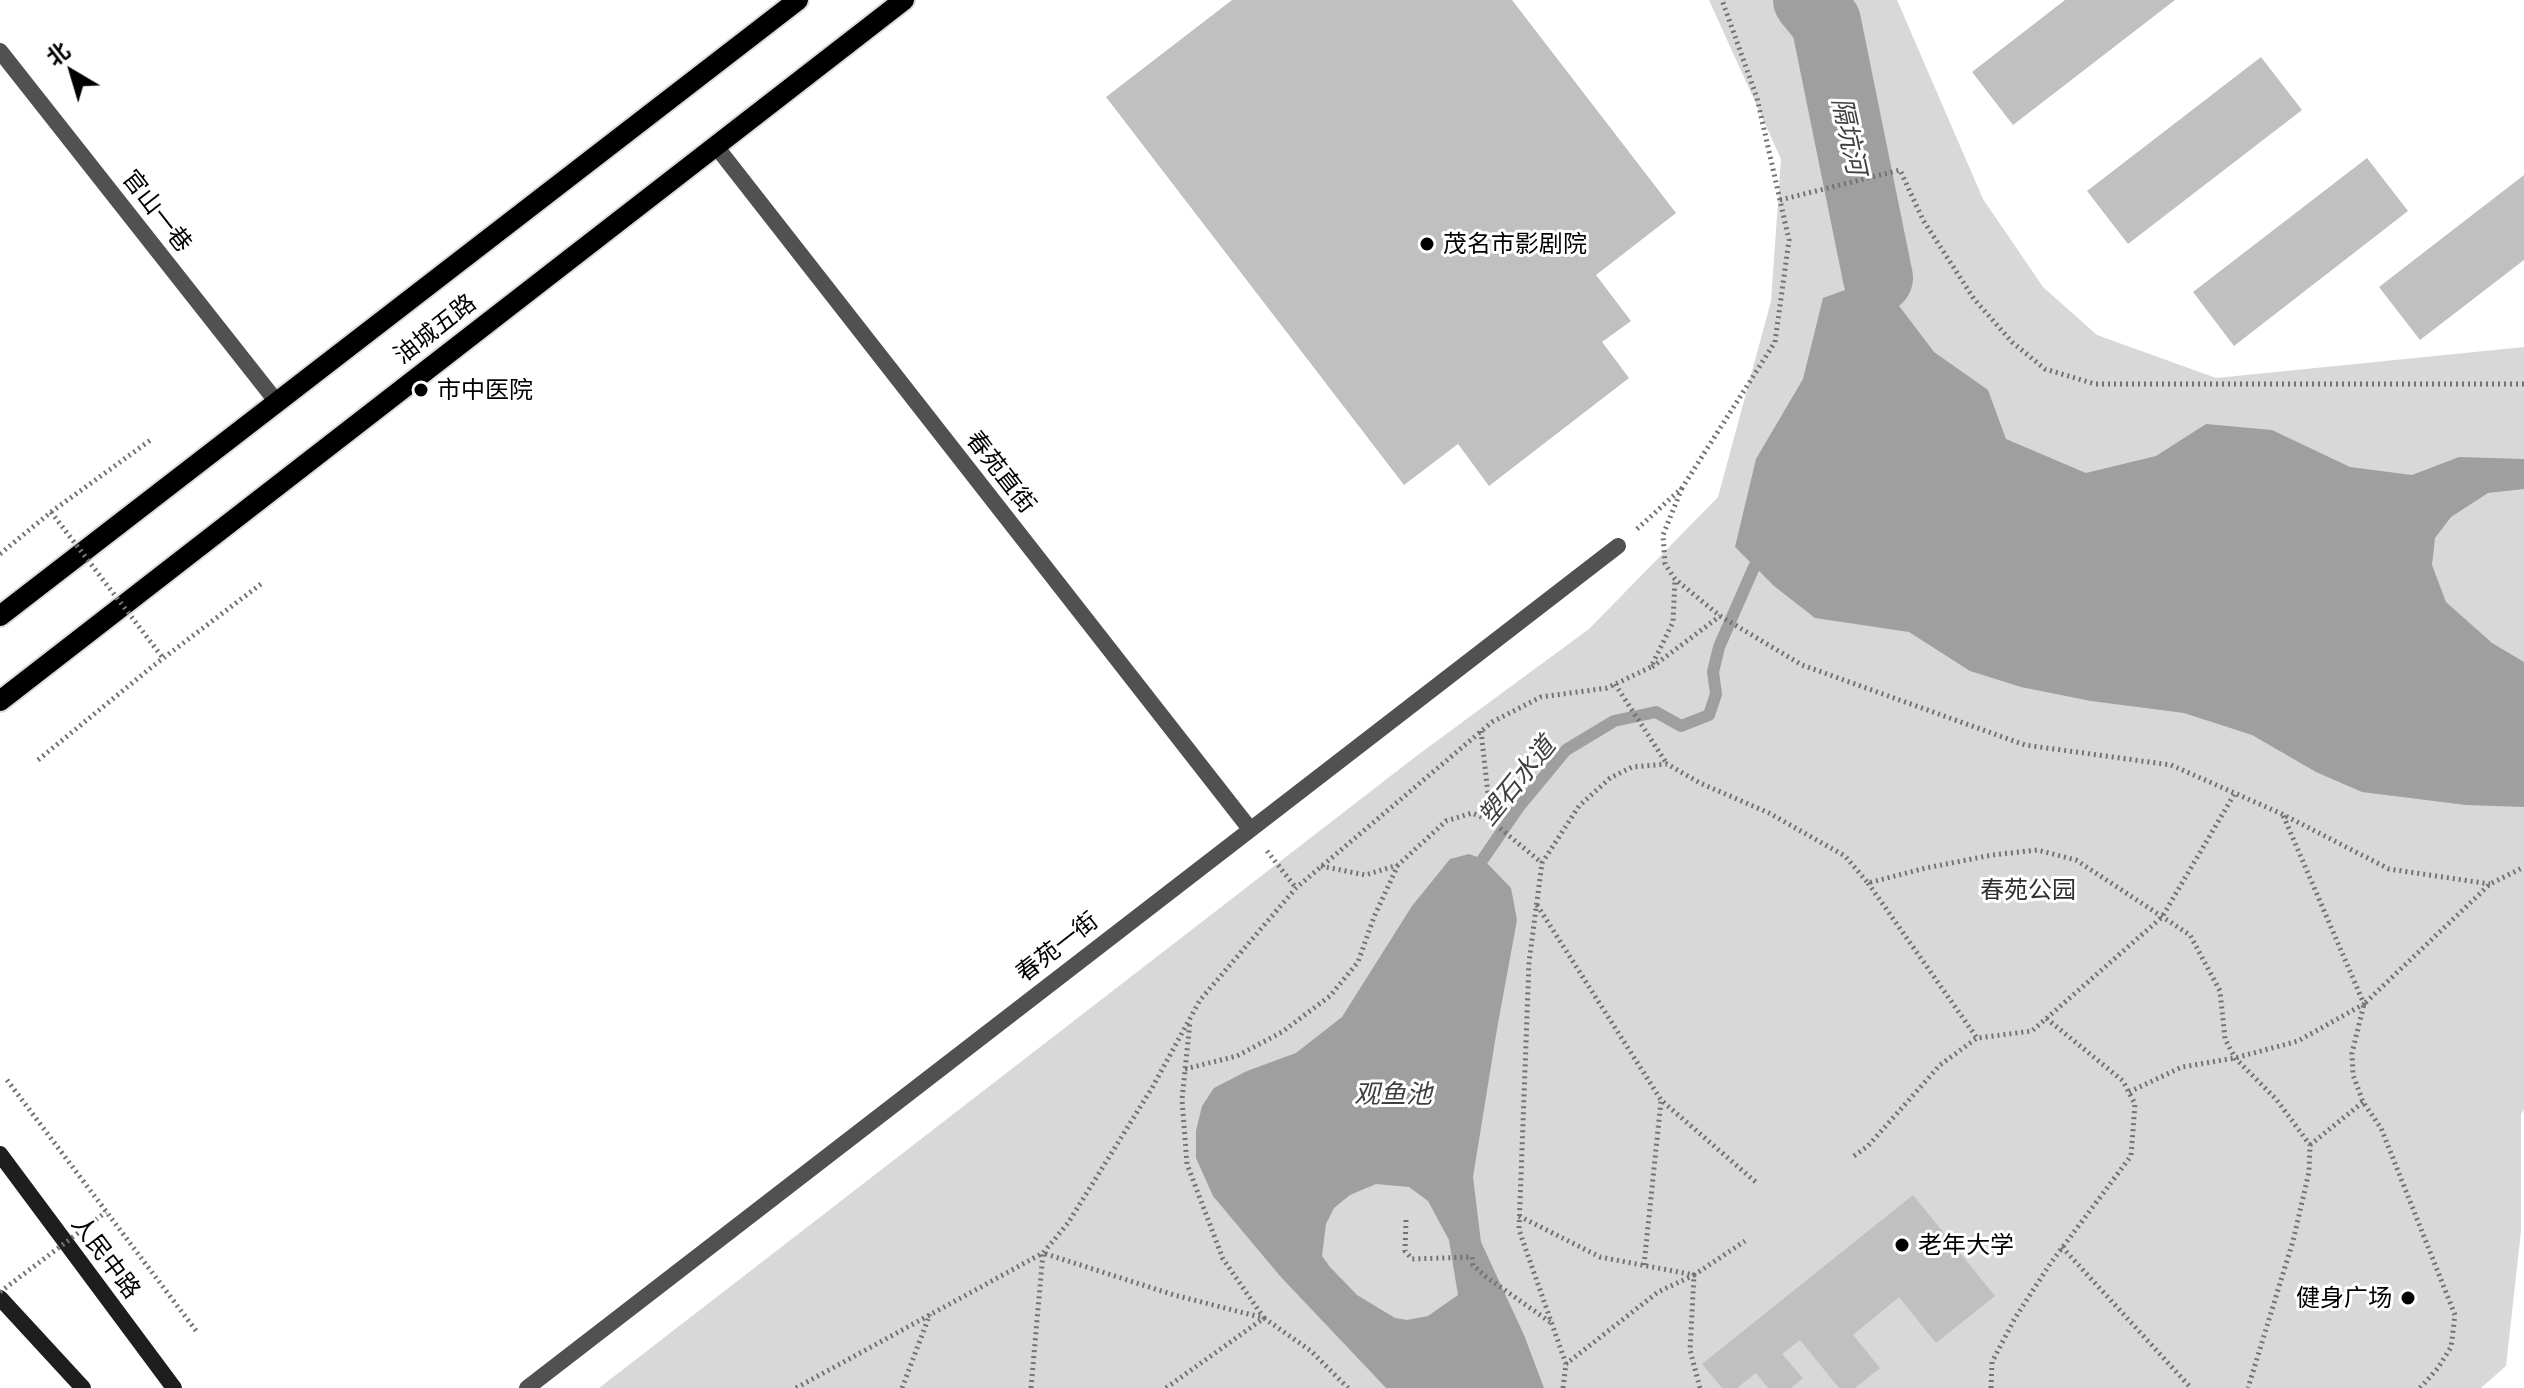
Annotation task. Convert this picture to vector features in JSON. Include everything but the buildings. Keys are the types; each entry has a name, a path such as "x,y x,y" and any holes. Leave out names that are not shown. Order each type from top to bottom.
{"main road":[{"name":"油城五路","path":"0,616 798,0"},
{"name":"油城五路","path":"0,701 904,0"},
{"name":"人民中路","path":"0,1154 174,1388"},
{"path":"0,1298 83,1388"}],"street":[{"name":"官山一巷","path":"0,51 276,401"},
{"name":"春苑直街","path":"715,145 1250,829"},
{"name":"春苑一街","path":"527,1388 1618,546"}],"path":[{"path":"1722,0 1757,98 1789,240 1775,342 1682,488 1663,535 1665,564 1675,579 1732,624 1802,665 2025,745 2171,765 2282,814 2389,869 2490,884"},
{"path":"1781,200 1900,170 1923,220 1974,299 2012,342 2045,369 2095,384 2524,384"},
{"path":"0,554 51,512 152,439"},
{"path":"1618,546 1682,488"},
{"path":"51,512 163,658"},
{"path":"1651,667 1673,622 1675,579"},
{"path":"38,760 163,658 261,584"},
{"path":"796,1388 1043,1253 1068,1223 1152,1088 1200,1000 1296,888 1481,731 1492,722 1541,697 1607,688 1651,667 1722,616"},
{"path":"1615,684 1667,764 1700,783 1769,813 1845,856 1868,883 1977,1038"},
{"path":"1481,731 1491,821"},
{"path":"1563,1388 1566,1364 1519,1230 1529,962 1542,863 1579,806 1610,778 1632,767 1667,764"},
{"path":"1854,1156 1868,1146 1940,1065 1977,1038 2032,1031 2162,917 2235,793"},
{"path":"1185,1069 1237,1056 1282,1032 1330,996 1358,962 1398,865 1446,821 1472,813 1491,821 1542,863"},
{"path":"2282,814 2364,1004 2352,1053 2353,1075 2363,1102 2381,1128 2455,1315 2451,1347 2420,1388"},
{"path":"1250,829 1296,888"},
{"path":"1868,883 1979,857 2037,850 2076,860 2190,935 2220,991 2225,1039 2235,1058 2276,1099 2310,1145 2309,1172 2293,1241 2248,1388"},
{"path":"1321,866 1365,875 1398,865"},
{"path":"2129,1092 2182,1067 2235,1058 2298,1041 2364,1004 2490,884 2524,867"},
{"path":"1537,904 1661,1100 1758,1184"},
{"path":"1190,1017 1182,1100 1187,1164 1223,1259 1264,1318 1311,1351 1348,1388"},
{"path":"1991,1388 1992,1362 2015,1318 2062,1247 2131,1156 2135,1104 2123,1081 2046,1018"},
{"path":"7,1080 197,1332"},
{"path":"1644,1265 1661,1100"},
{"path":"2310,1145 2363,1102"},
{"path":"0,1292 106,1212"},
{"path":"1519,1216 1600,1257 1694,1275"},
{"path":"1406,1220 1405,1251 1412,1259 1472,1257 1473,1265 1551,1322"},
{"path":"1566,1364 1658,1292 1694,1275 1745,1241"},
{"path":"2062,1247 2191,1388"},
{"path":"1043,1253 1174,1295 1264,1318"},
{"path":"1031,1388 1043,1253"},
{"path":"1694,1275 1690,1350 1700,1388"},
{"path":"902,1388 931,1312"},
{"path":"1166,1388 1264,1318"}],"green space":[{"name":"春苑公园","path":"1709,0 1897,0 1983,199 2043,287 2097,335 2216,378 2524,347 2524,1109 2521,1114 2521,1231 2506,1366 2481,1388 599,1388 1419,754 1589,629 1718,497 1771,301 1781,159"}],"water":[{"path":"1878,278 1934,352 1988,390 2006,439 2086,473 2156,456 2206,424 2272,430 2350,467 2412,475 2459,457 2524,459 2524,489 2488,493 2451,517 2435,538 2432,565 2446,602 2492,643 2524,662 2524,807 2466,805 2362,792 2316,772 2252,735 2184,713 2091,701 2021,687 1970,671 1909,632 1815,618 1774,586 1735,547 1756,459 1803,379 1823,298"},
{"name":"观鱼池","path":"1469,854 1483,859 1511,888 1517,920 1473,1177 1481,1242 1524,1335 1544,1388 1386,1388 1280,1276 1213,1196 1196,1158 1196,1131 1202,1106 1214,1088 1247,1071 1296,1053 1342,1017 1412,906 1450,859","holes":["1376,1184 1409,1187 1428,1201 1449,1240 1458,1295 1428,1316 1407,1320 1395,1318 1357,1295 1322,1256 1326,1224 1334,1208 1350,1195"]}],"waterway":[{"name":"隔坑河","path":"1808,0 1826,22 1878,278"},
{"name":"塑石水道","path":"1483,859 1518,808 1566,750 1614,721 1656,712 1681,726 1709,715 1716,694 1713,672 1719,647 1754,567"}],"place":[{"name":"茂名市影剧院","path":"1427,244"},
{"name":"市中医院","path":"421,390"},
{"name":"老年大学","path":"1902,1245"},
{"name":"健身广场","path":"2408,1298"}]}
